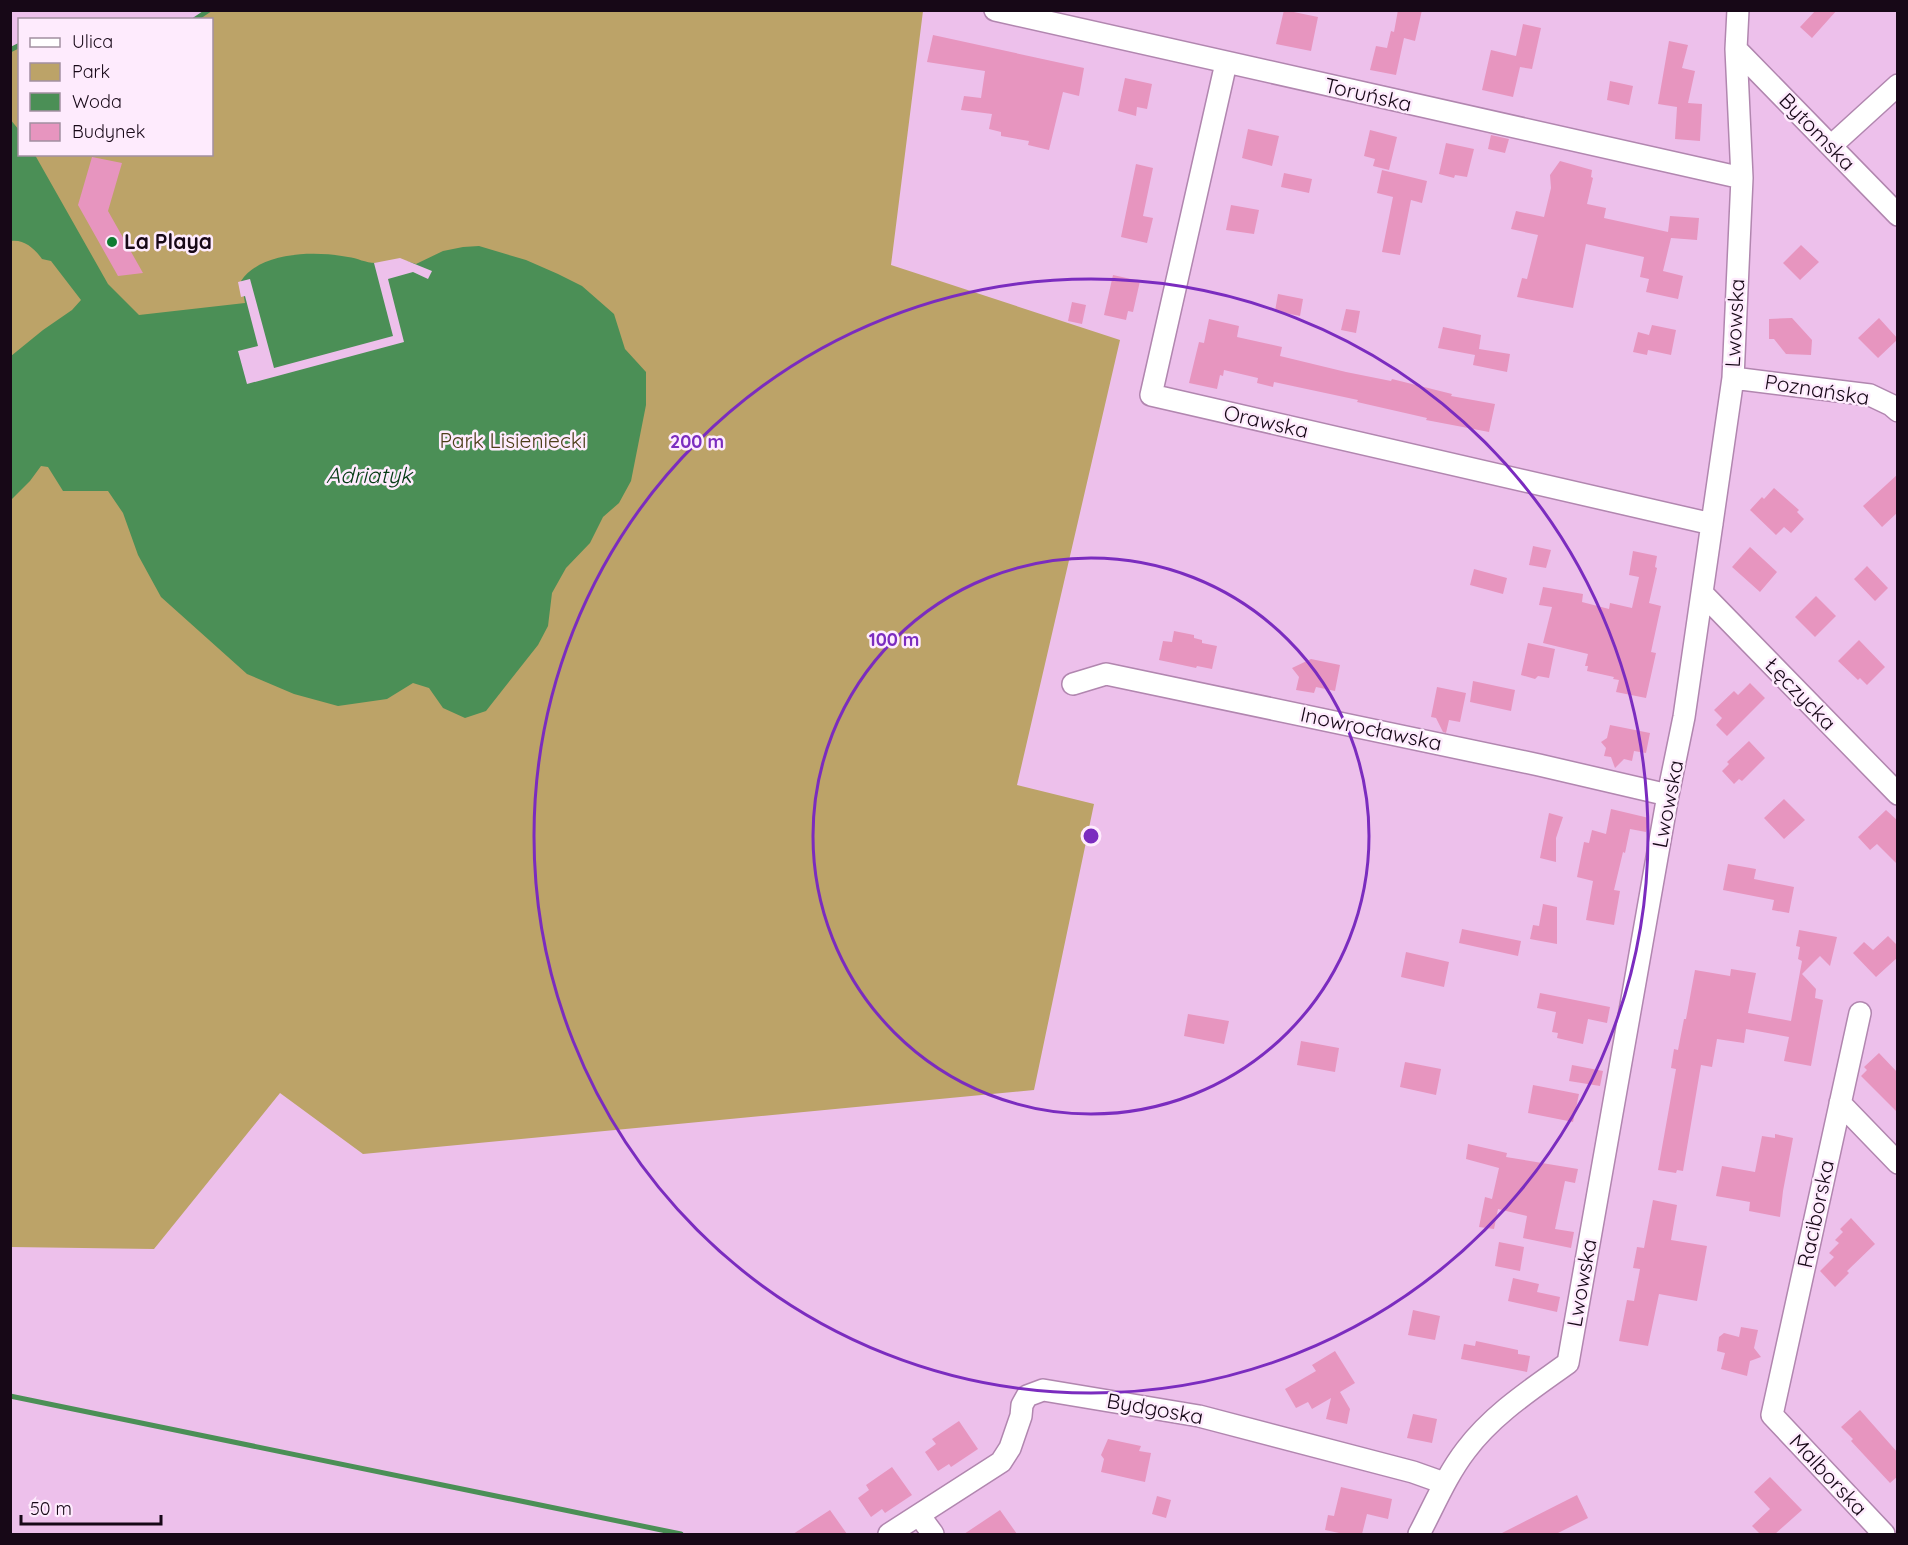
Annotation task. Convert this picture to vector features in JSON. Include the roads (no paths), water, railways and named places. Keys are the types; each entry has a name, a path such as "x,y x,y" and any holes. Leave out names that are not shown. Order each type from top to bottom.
{"street":[{"name":"Toruńska","path":"994,10 1742,178"},
{"name":"Lwowska","path":"1419,1534 1444,1483 1467,1449 1499,1414 1568,1363 1668,795 1684,717 1733,378 1742,178 1736,49 1738,10"},
{"name":"Bytomska","path":"1736,49 1898,214"},
{"name":"Orawska","path":"1226,63 1151,395 1712,524"},
{"path":"1831,146 1898,85"},
{"name":"Poznańska","path":"1733,378 1870,395 1898,411"},
{"name":"Łęczycka","path":"1702,593 1898,794"},
{"name":"Inowrocławska","path":"1073,684 1106,674 1539,765 1668,795"},
{"name":"Raciborska","path":"1772,1415 1860,1013"},
{"path":"1840,1103 1898,1163"},
{"name":"Bydgoska","path":"889,1534 1001,1462 1010,1448 1021,1416 1022,1405 1027,1396 1043,1390 1198,1416 1413,1472 1444,1483"},
{"name":"Malborska","path":"1772,1415 1884,1534"},
{"path":"920,1515 933,1534"}],"water":[{"name":"Adriatyk","path":"10,119 18,129 18,156 36,156 108,284 139,315 245,303 241,281 250,271 275,259 321,254 372,263 399,260 416,264 443,251 479,246 526,260 582,286 614,314 625,349 646,372 646,405 631,481 619,503 603,517 590,543 566,568 552,593 548,626 538,645 486,711 465,718 443,708 429,688 413,683 387,699 338,706 294,694 247,674 161,597 138,555 123,513 108,491 63,491 48,467 41,466 11,500 11,356 72,310 81,300 51,261 42,259 33,248 25,243 11,241"}],"waterway":[{"path":"197,18 209,10"},
{"path":"10,50 18,46"},
{"path":"10,1396 681,1534"}],"place":[{"name":"La Playa","path":"112,242"}],"park label":[{"name":"Park Lisieniecki","path":"513,441"}]}
